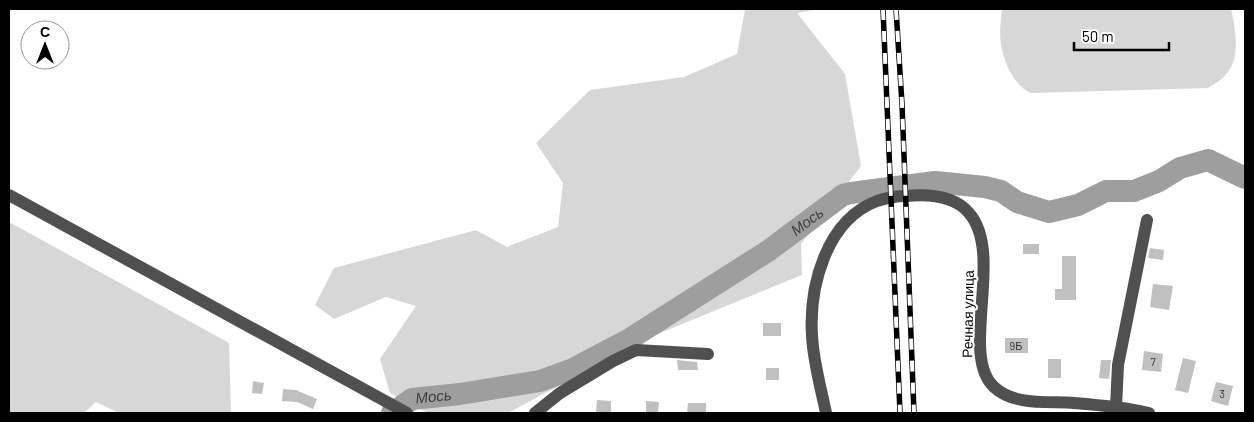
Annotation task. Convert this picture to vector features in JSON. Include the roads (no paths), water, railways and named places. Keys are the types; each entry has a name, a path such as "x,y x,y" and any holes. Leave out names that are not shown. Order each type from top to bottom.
{"street":[{"path":"9,195 407,413"},
{"name":"Речная улица","path":"826,413 814,352 812,319 816,283 821,266 835,236 855,214 877,201 900,196 933,195 954,201 964,207 976,222 984,262 981,354 985,374 990,383 1004,394 1025,400 1116,407 1149,413"},
{"path":"1116,407 1118,365 1147,220"},
{"path":"535,413 560,393 613,361 636,350 708,354"}],"waterway":[{"name":"Мось","path":"392,413 412,399 460,394 540,381 573,369 628,340 768,251 843,195 935,182 985,187 1001,191 1017,202 1049,212 1078,205 1106,191 1134,191 1159,181 1180,168 1208,160 1245,178"}],"railway":[{"path":"883,9 900,413"},
{"path":"896,9 902,104 914,413"}]}
